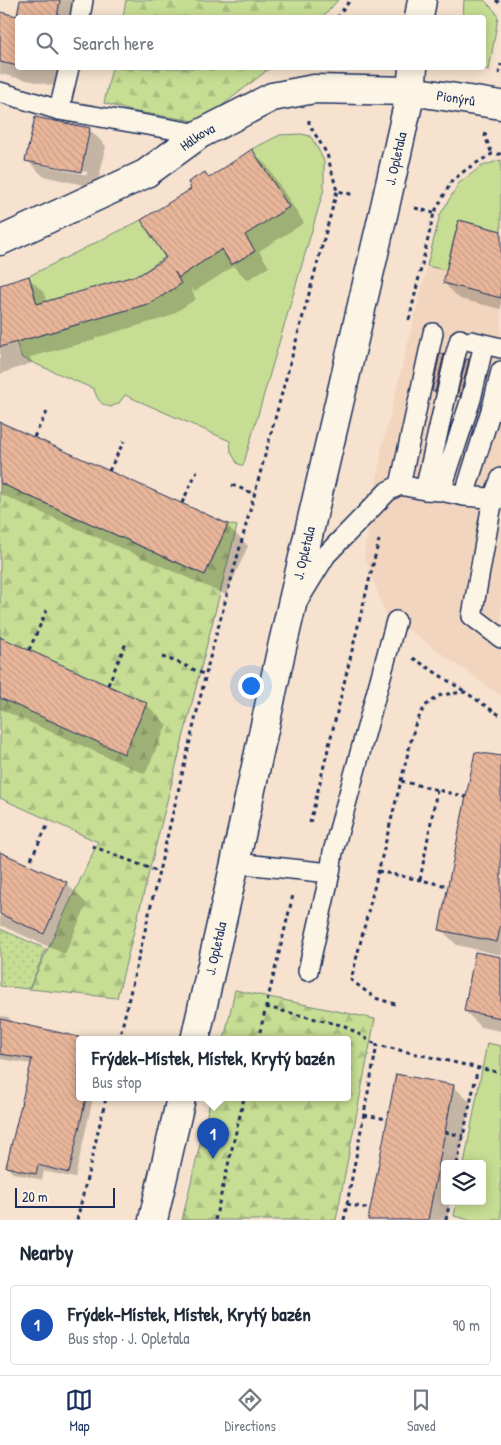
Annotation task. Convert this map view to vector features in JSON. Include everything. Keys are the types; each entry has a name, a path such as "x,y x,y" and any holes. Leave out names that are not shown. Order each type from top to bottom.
{"main road":[{"path":"420,15 422,0"},
{"name":"Hálkova","path":"0,241 145,174 200,134 272,97 314,89 412,80"},
{"name":"Pionýrů","path":"412,80 501,105"},
{"name":"J. Opletala","path":"196,1036 280,656 386,202 412,80"},
{"path":"153,1220 180,1101"}],"lane":[{"path":"81,15 84,0"},
{"path":"59,110 69,70"},
{"path":"0,94 0,92 59,110 200,134"},
{"path":"400,485 421,389 426,338 457,348 488,351 471,399 433,491"},
{"path":"433,491 447,394 457,348"},
{"path":"464,496 493,404 501,371"},
{"path":"501,478 472,616 501,638"},
{"path":"291,610 326,556 388,491 400,485 464,496 497,498"},
{"path":"308,971 334,852 396,620"},
{"path":"235,863 330,873"}],"path":[{"path":"339,15 350,0"},
{"path":"496,0 501,5"},
{"path":"121,1036 206,675 337,191 327,154 309,124 314,89"},
{"path":"337,191 434,213"},
{"path":"34,437 48,410"},
{"path":"110,471 124,441"},
{"path":"182,503 197,471"},
{"path":"232,485 255,494"},
{"path":"29,650 47,610"},
{"path":"108,685 126,643"},
{"path":"162,657 206,675"},
{"path":"396,1004 376,998 351,980 415,725 424,706 441,695 465,692 501,716"},
{"path":"401,781 466,797"},
{"path":"420,880 437,790"},
{"path":"31,859 47,826"},
{"path":"92,846 159,872"},
{"path":"378,870 448,886"},
{"path":"266,1007 345,1026 377,1045 501,1072"},
{"path":"344,1220 377,1045"},
{"path":"459,1160 478,1066"},
{"path":"77,1220 105,1101"},
{"path":"214,1220 243,1101"},
{"path":"364,1115 387,1119"},
{"path":"445,1132 463,1136"},
{"path":"347,1204 370,1209"},
{"path":"446,1220 449,1205"}],"shaded area":[{"path":"501,160 501,696 385,613 364,555 383,443 440,215 459,183"}],"green space":[{"path":"126,0 338,0 325,15 123,15"},
{"path":"464,0 484,0 498,17 489,70 486,69 486,15 463,15"},
{"path":"112,70 267,70 201,122 131,111 104,103"},
{"path":"302,134 310,136 324,161 324,189 243,466 237,463 231,452 230,441 125,395 119,403 111,407 104,405 96,396 94,389 22,358 16,342 80,324 72,294 37,304 29,276 141,220 165,257 141,274 119,312 153,302 181,284 178,278 222,249 231,265 254,252 244,235 289,207 252,149 280,135"},
{"path":"501,160 501,231 459,220 446,270 427,266 440,215 459,183 482,166"},
{"path":"0,483 205,575 228,524 237,526 117,998 29,989 98,842 0,798"},
{"path":"0,929 46,949 29,989 0,986"},
{"path":"235,990 375,1019 336,1220 182,1220 210,1101 351,1101 351,1036 225,1036"},
{"path":"487,1043 501,1046 501,1220 470,1220 454,1216 456,1205 486,1205 486,1160 465,1160"}],"building":[{"path":"20,0 60,0 58,15 17,15"},
{"path":"0,12 15,16 15,65 0,62"},
{"path":"35,117 90,128 81,172 25,161"},
{"path":"252,149 289,207 245,235 255,251 231,265 222,249 178,278 181,284 151,303 0,347 0,285 29,276 37,304 141,274 166,258 141,220 191,189 188,182 205,172 209,178"},
{"path":"459,220 501,231 501,298 443,283"},
{"path":"440,353 444,354 435,392 432,391"},
{"path":"466,359 469,359 460,397 457,396"},
{"path":"0,422 228,524 205,575 0,483"},
{"path":"0,637 147,703 124,754 0,698"},
{"path":"475,752 501,756 501,924 497,942 439,930"},
{"path":"0,852 67,882 44,934 0,914"},
{"path":"475,952 501,957 501,1018 464,1011"},
{"path":"0,1019 76,1036 76,1101 85,1101 69,1173 38,1165 36,1174 6,1167 32,1059 0,1054"},
{"path":"396,1074 454,1085 428,1220 368,1220"}],"place":[{"name":"Frýdek-Místek, Místek, Krytý bazén","path":"213,1159"}]}
